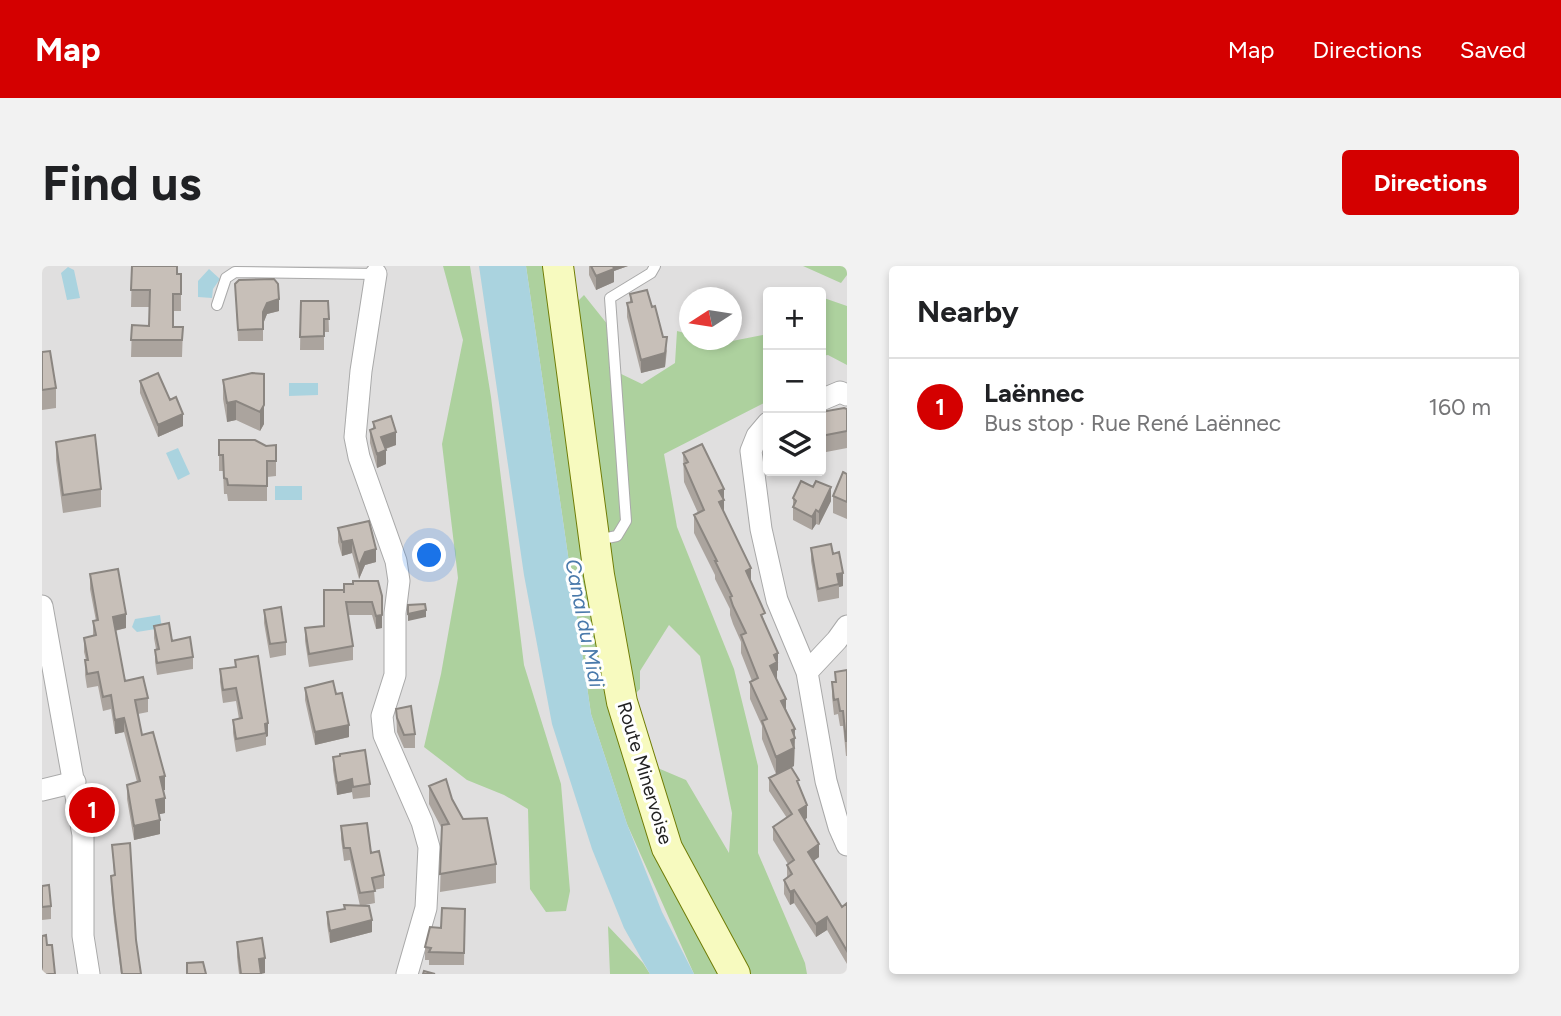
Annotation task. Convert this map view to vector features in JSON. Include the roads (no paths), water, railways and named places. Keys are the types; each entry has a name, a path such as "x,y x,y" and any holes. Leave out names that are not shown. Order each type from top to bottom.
{"main road":[{"name":"Route Minervoise","path":"558,266 595,541 622,702 667,848 735,974"}],"street":[{"path":"373,269 355,437 359,457 396,561 399,581 394,613 395,675 382,716 384,735 422,822 429,847 426,908 407,974"},
{"path":"826,398 840,392 847,395"},
{"path":"763,429 751,451 761,529 777,600 807,672 836,779 839,827 847,845"},
{"path":"42,606 83,835 83,936 89,974"},
{"path":"807,672 847,626"},
{"path":"42,790 75,782"}],"lane":[{"path":"595,541 617,536 626,522 610,298 651,273 655,266"},
{"path":"217,305 226,278 235,272 373,269"}],"water":[{"path":"479,266 526,266 591,714 627,824 662,912 694,974 650,974 624,928 592,849 552,724 524,575"},
{"path":"68,267 74,270 80,298 67,300 61,273"},
{"path":"209,269 220,279 213,289 212,298 198,297 198,281"},
{"path":"289,383 318,383 318,395 289,396"},
{"path":"178,448 190,474 178,480 166,453"},
{"path":"275,486 302,486 302,500 275,500"},
{"path":"160,615 162,628 137,632 132,627 135,619"}],"place":[{"name":"Laënnec","path":"92,810"}],"water label":[{"name":"Canal du Midi","path":"585,623"}]}
